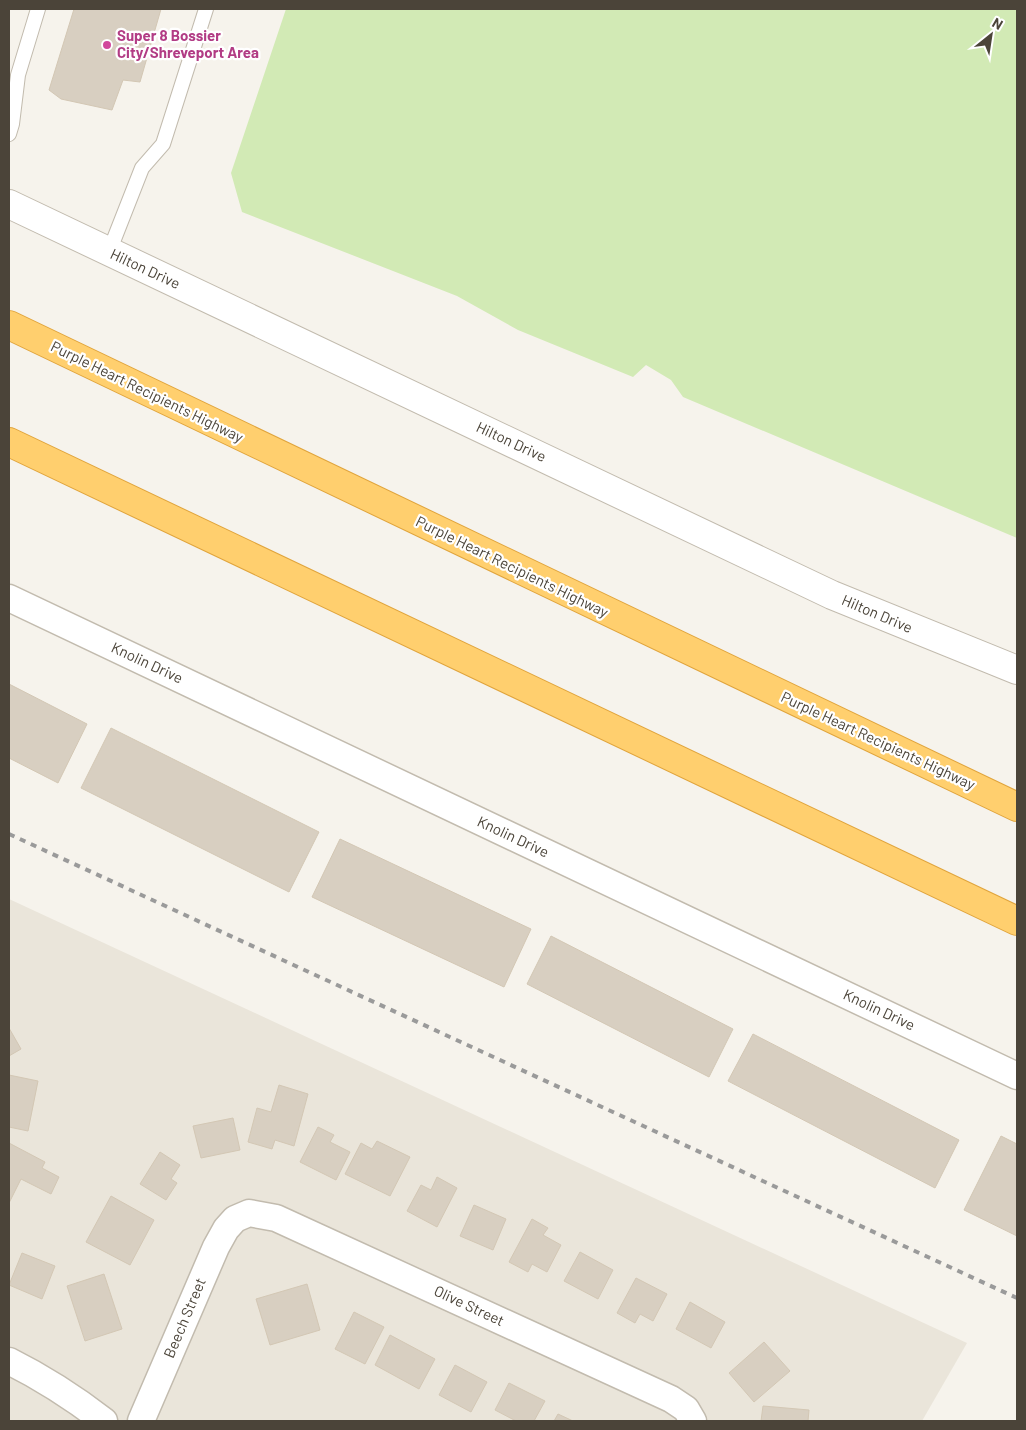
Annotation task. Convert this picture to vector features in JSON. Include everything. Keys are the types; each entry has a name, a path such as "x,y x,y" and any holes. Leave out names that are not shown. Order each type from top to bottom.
{"highway":[{"name":"Purple Heart Recipients Highway","path":"9,325 1017,807"},
{"path":"9,442 1017,921"},
{"path":"9,448 84,477"}],"street":[{"name":"Hilton Drive","path":"9,204 832,595 1017,670"},
{"name":"Knolin Drive","path":"9,598 1017,1076"},
{"name":"Olive Street","path":"235,1218 248,1214 276,1218 671,1399 686,1409 693,1421"},
{"name":"Beech Street","path":"141,1421 216,1246 235,1218"},
{"path":"9,1361 71,1397 104,1421"}],"lane":[{"path":"9,134 18,75 38,9"},
{"path":"109,252 142,168 163,144 206,9"}],"shaded area":[{"path":"9,899 967,1343 922,1421 9,1421"}],"green space":[{"path":"286,9 1017,9 1017,538 683,397 671,380 646,365 633,377 518,330 457,296 242,212 231,173"}],"building":[{"name":"Super 8 Bossier City/Shreveport Area","path":"74,9 161,9 140,82 123,80 112,110 61,99 49,90"},
{"path":"9,684 87,724 58,783 9,758"},
{"path":"111,728 319,832 289,892 81,788"},
{"path":"340,839 531,929 504,987 312,897"},
{"path":"551,936 733,1029 709,1077 527,984"},
{"path":"9,1028 21,1049 9,1056"},
{"path":"753,1034 959,1140 935,1188 728,1081"},
{"path":"9,1075 38,1081 28,1131 9,1127"},
{"path":"279,1085 308,1094 294,1146 275,1140 272,1149 248,1142 257,1108 271,1112"},
{"path":"233,1118 240,1150 201,1158 193,1126"},
{"path":"318,1127 334,1135 330,1142 350,1152 336,1180 300,1162"},
{"path":"1001,1136 1017,1144 1017,1236 964,1210"},
{"path":"377,1141 410,1157 390,1196 345,1174 361,1143 372,1149"},
{"path":"9,1143 45,1162 42,1168 59,1177 51,1194 21,1179 9,1203"},
{"path":"160,1152 180,1165 171,1179 177,1183 166,1200 140,1184"},
{"path":"437,1177 457,1188 437,1227 407,1211 421,1185 431,1190"},
{"path":"111,1196 154,1220 130,1265 86,1242"},
{"path":"474,1205 506,1219 493,1250 460,1236"},
{"path":"532,1219 548,1228 543,1235 561,1245 547,1272 532,1264 528,1272 509,1262"},
{"path":"580,1252 613,1270 598,1299 564,1281"},
{"path":"22,1253 55,1266 42,1299 9,1285"},
{"path":"104,1274 122,1329 85,1341 67,1286"},
{"path":"636,1278 667,1294 653,1321 640,1314 635,1323 617,1313"},
{"path":"307,1284 320,1330 270,1345 256,1299"},
{"path":"690,1302 725,1322 711,1348 676,1329"},
{"path":"354,1312 384,1327 365,1364 335,1349"},
{"path":"390,1335 435,1359 419,1389 375,1365"},
{"path":"764,1342 790,1371 754,1402 729,1373"},
{"path":"455,1365 487,1382 471,1412 439,1395"},
{"path":"509,1383 545,1401 534,1421 516,1421 495,1410"},
{"path":"763,1406 809,1410 808,1421 761,1421"},
{"path":"558,1414 573,1421 554,1421"}],"railway":[{"path":"9,834 1017,1298"}],"place":[{"name":"Super 8 Bossier City/Shreveport Area","path":"107,45"}]}
